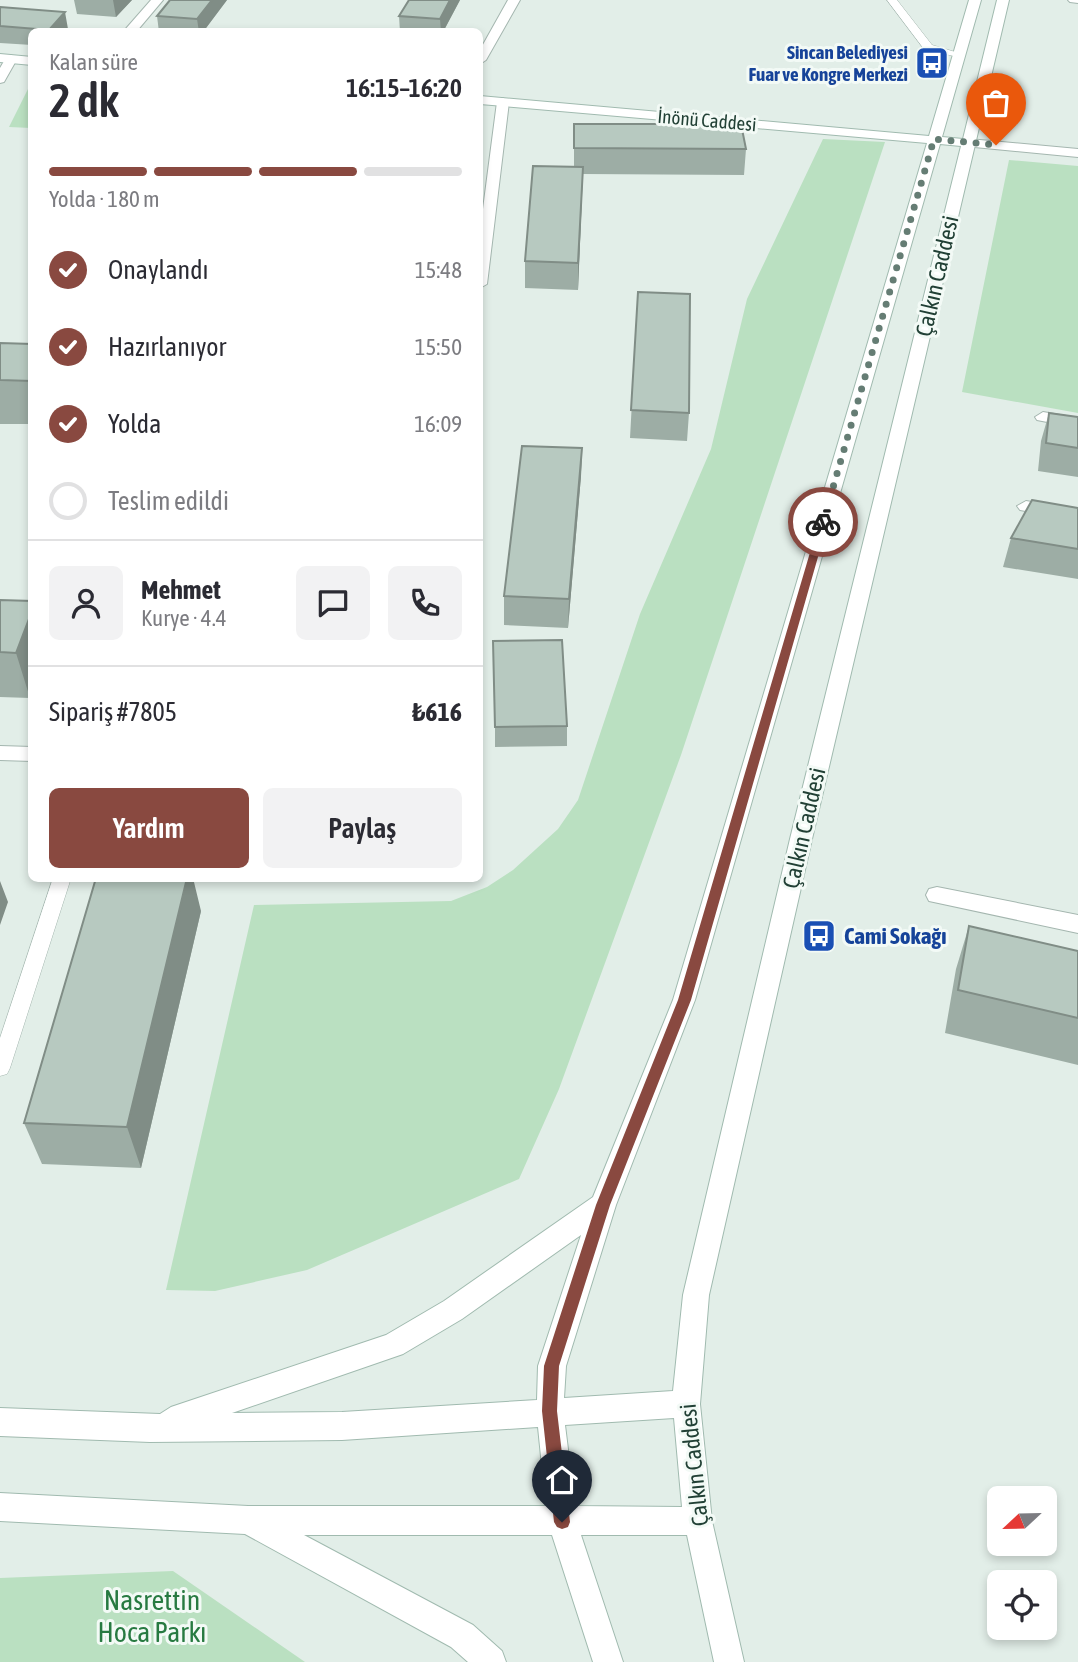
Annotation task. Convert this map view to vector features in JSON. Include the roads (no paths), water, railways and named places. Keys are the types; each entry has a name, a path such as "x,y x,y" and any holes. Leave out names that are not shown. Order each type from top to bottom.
{"main road":[{"path":"132,28 157,0"},
{"path":"483,55 514,0"},
{"name":"Çalkın Caddesi","path":"608,1662 562,1522 550,1411 552,1366 603,1205 684,1000 975,0"},
{"name":"Çalkın Caddesi","path":"729,1662 698,1521 686,1405 696,1295 728,1150 1003,0"},
{"path":"0,79 6,58 28,61"},
{"name":"İnönü Caddesi","path":"483,100 1078,153"},
{"path":"483,260 503,102"},
{"path":"1043,416 1078,423"},
{"path":"1026,506 1078,515"},
{"path":"0,752 28,754"},
{"path":"937,895 1078,924"},
{"path":"150,1428 393,1345 453,1310 603,1205"},
{"path":"0,1422 150,1428 342,1426 550,1411 686,1405"},
{"path":"0,1507 248,1520 698,1521"},
{"path":"248,1520 462,1636 491,1662"}],"lane":[{"path":"896,1 928,47 958,56"},
{"path":"0,1068 61,882"}],"place":[{"name":"Sincan Belediyesi Fuar ve Kongre Merkezi","path":"932,63"},
{"name":"Cami Sokağı","path":"819,936"}],"park label":[{"name":"Nasrettin Hoca Parkı","path":"152,1616"}]}
